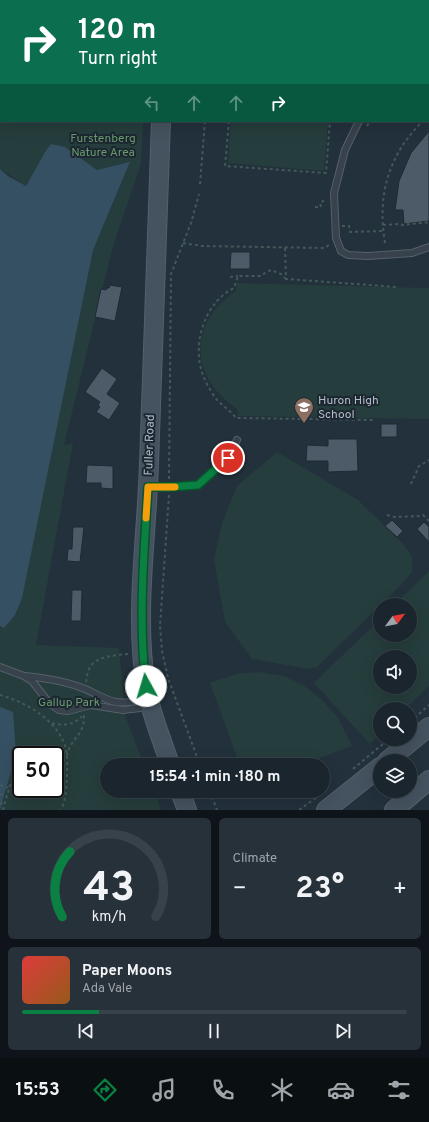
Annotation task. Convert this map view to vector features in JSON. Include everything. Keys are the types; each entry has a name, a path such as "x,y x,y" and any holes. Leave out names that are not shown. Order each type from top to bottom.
{"main road":[{"name":"Fuller Road","path":"161,122 152,331 148,487 142,602 143,653 150,703 155,724 167,758"},
{"path":"395,754 429,726"},
{"path":"326,810 373,773"},
{"path":"394,810 429,780"},
{"path":"183,798 187,810"}],"lane":[{"path":"359,122 345,150 339,168 334,193 336,238 341,251 348,255 356,256 412,253 429,247"},
{"path":"148,487 198,485 228,458 237,440"},
{"path":"0,668 24,676 53,679 83,688 116,702 150,703"},
{"path":"24,676 35,685 50,704 60,710 68,711 91,705 123,710 150,703"}],"path":[{"path":"200,184 205,122"},
{"path":"229,122 225,166 326,172 330,122"},
{"path":"366,127 369,122"},
{"path":"385,243 382,217 384,193 390,170 408,137 422,122"},
{"path":"341,219 341,226 349,226 350,232 383,231"},
{"path":"383,225 403,225 429,222"},
{"path":"183,243 202,246 325,248 329,246 336,238"},
{"path":"285,248 286,279"},
{"path":"230,277 261,276 271,270 281,274 286,279 397,287"},
{"path":"238,276 234,288 228,291 214,306 206,318 198,349 200,369 205,381 219,401 236,418 373,420"},
{"path":"411,484 416,470 429,460"},
{"path":"387,515 395,517 424,515 429,520"},
{"path":"0,695 28,706 50,722 62,739 66,751 66,792 62,809"},
{"path":"417,716 429,705"},
{"path":"50,722 64,724 75,722 81,718 84,712"},
{"path":"350,771 380,746"},
{"path":"0,785 9,788"},
{"path":"3,810 10,785 12,785"},
{"path":"299,810 332,786"},
{"path":"0,794 7,796"},
{"path":"213,798 217,810"},
{"path":"0,803 5,804"}],"green space":[{"name":"Gallup Park","path":"0,122 143,122 141,164 113,246 64,445 73,443 36,645 119,648 126,718 141,758 100,758 100,798 157,798 161,810 0,810 0,626 4,627 93,250 130,163 97,170 65,147 45,152 26,186 0,169"},
{"path":"231,122 328,122 324,171 228,163"},
{"path":"237,283 429,288 429,419 238,416 237,409 221,396 210,382 203,366 200,350 203,334 209,318 220,304 236,291"},
{"path":"277,452 358,500 402,543 412,556 412,572 388,598 373,598 373,612 317,667 308,669 252,659 225,622 214,559 222,523 237,486"},
{"path":"429,571 429,686 412,702 373,702 373,741 370,744 314,683 373,626 373,642 417,642 417,598 401,598"},
{"path":"259,672 284,676 303,685 320,698 337,716 352,746 320,758 237,758 210,683 236,674"}],"water":[{"path":"51,144 65,147 97,170 130,162 93,250 22,598 15,615 4,628 0,626 0,169 8,176 26,186"},
{"path":"0,707 13,712 15,746 12,746 12,768 0,810"}],"building":[{"path":"429,131 429,221 404,224 403,210 395,210 399,181 411,153"},
{"path":"231,252 250,252 250,269 230,269"},
{"path":"110,285 122,287 115,321 95,317 101,289 106,290"},
{"path":"102,368 117,379 107,394 120,403 109,420 96,412 100,407 98,405 100,402 85,392"},
{"path":"381,424 397,424 397,437 381,437"},
{"path":"328,439 357,439 358,471 328,472 328,461 306,461 307,445 328,446"},
{"path":"87,465 113,466 113,489 101,488 101,483 86,483"},
{"path":"392,520 403,531 397,537 385,526"},
{"path":"424,522 429,527 429,542 417,529"},
{"path":"73,527 84,527 80,562 67,561 68,549 72,549"},
{"path":"72,590 82,590 81,621 71,621"}],"slow traffic":[{"path":"146,518 148,487 175,487"}],"place":[{"name":"Huron High School","path":"304,424"}],"route":[{"path":"146,686 143,653 142,602 148,487 198,485 228,458"}],"park label":[{"name":"Furstenberg Nature Area","path":"103,145"}]}
